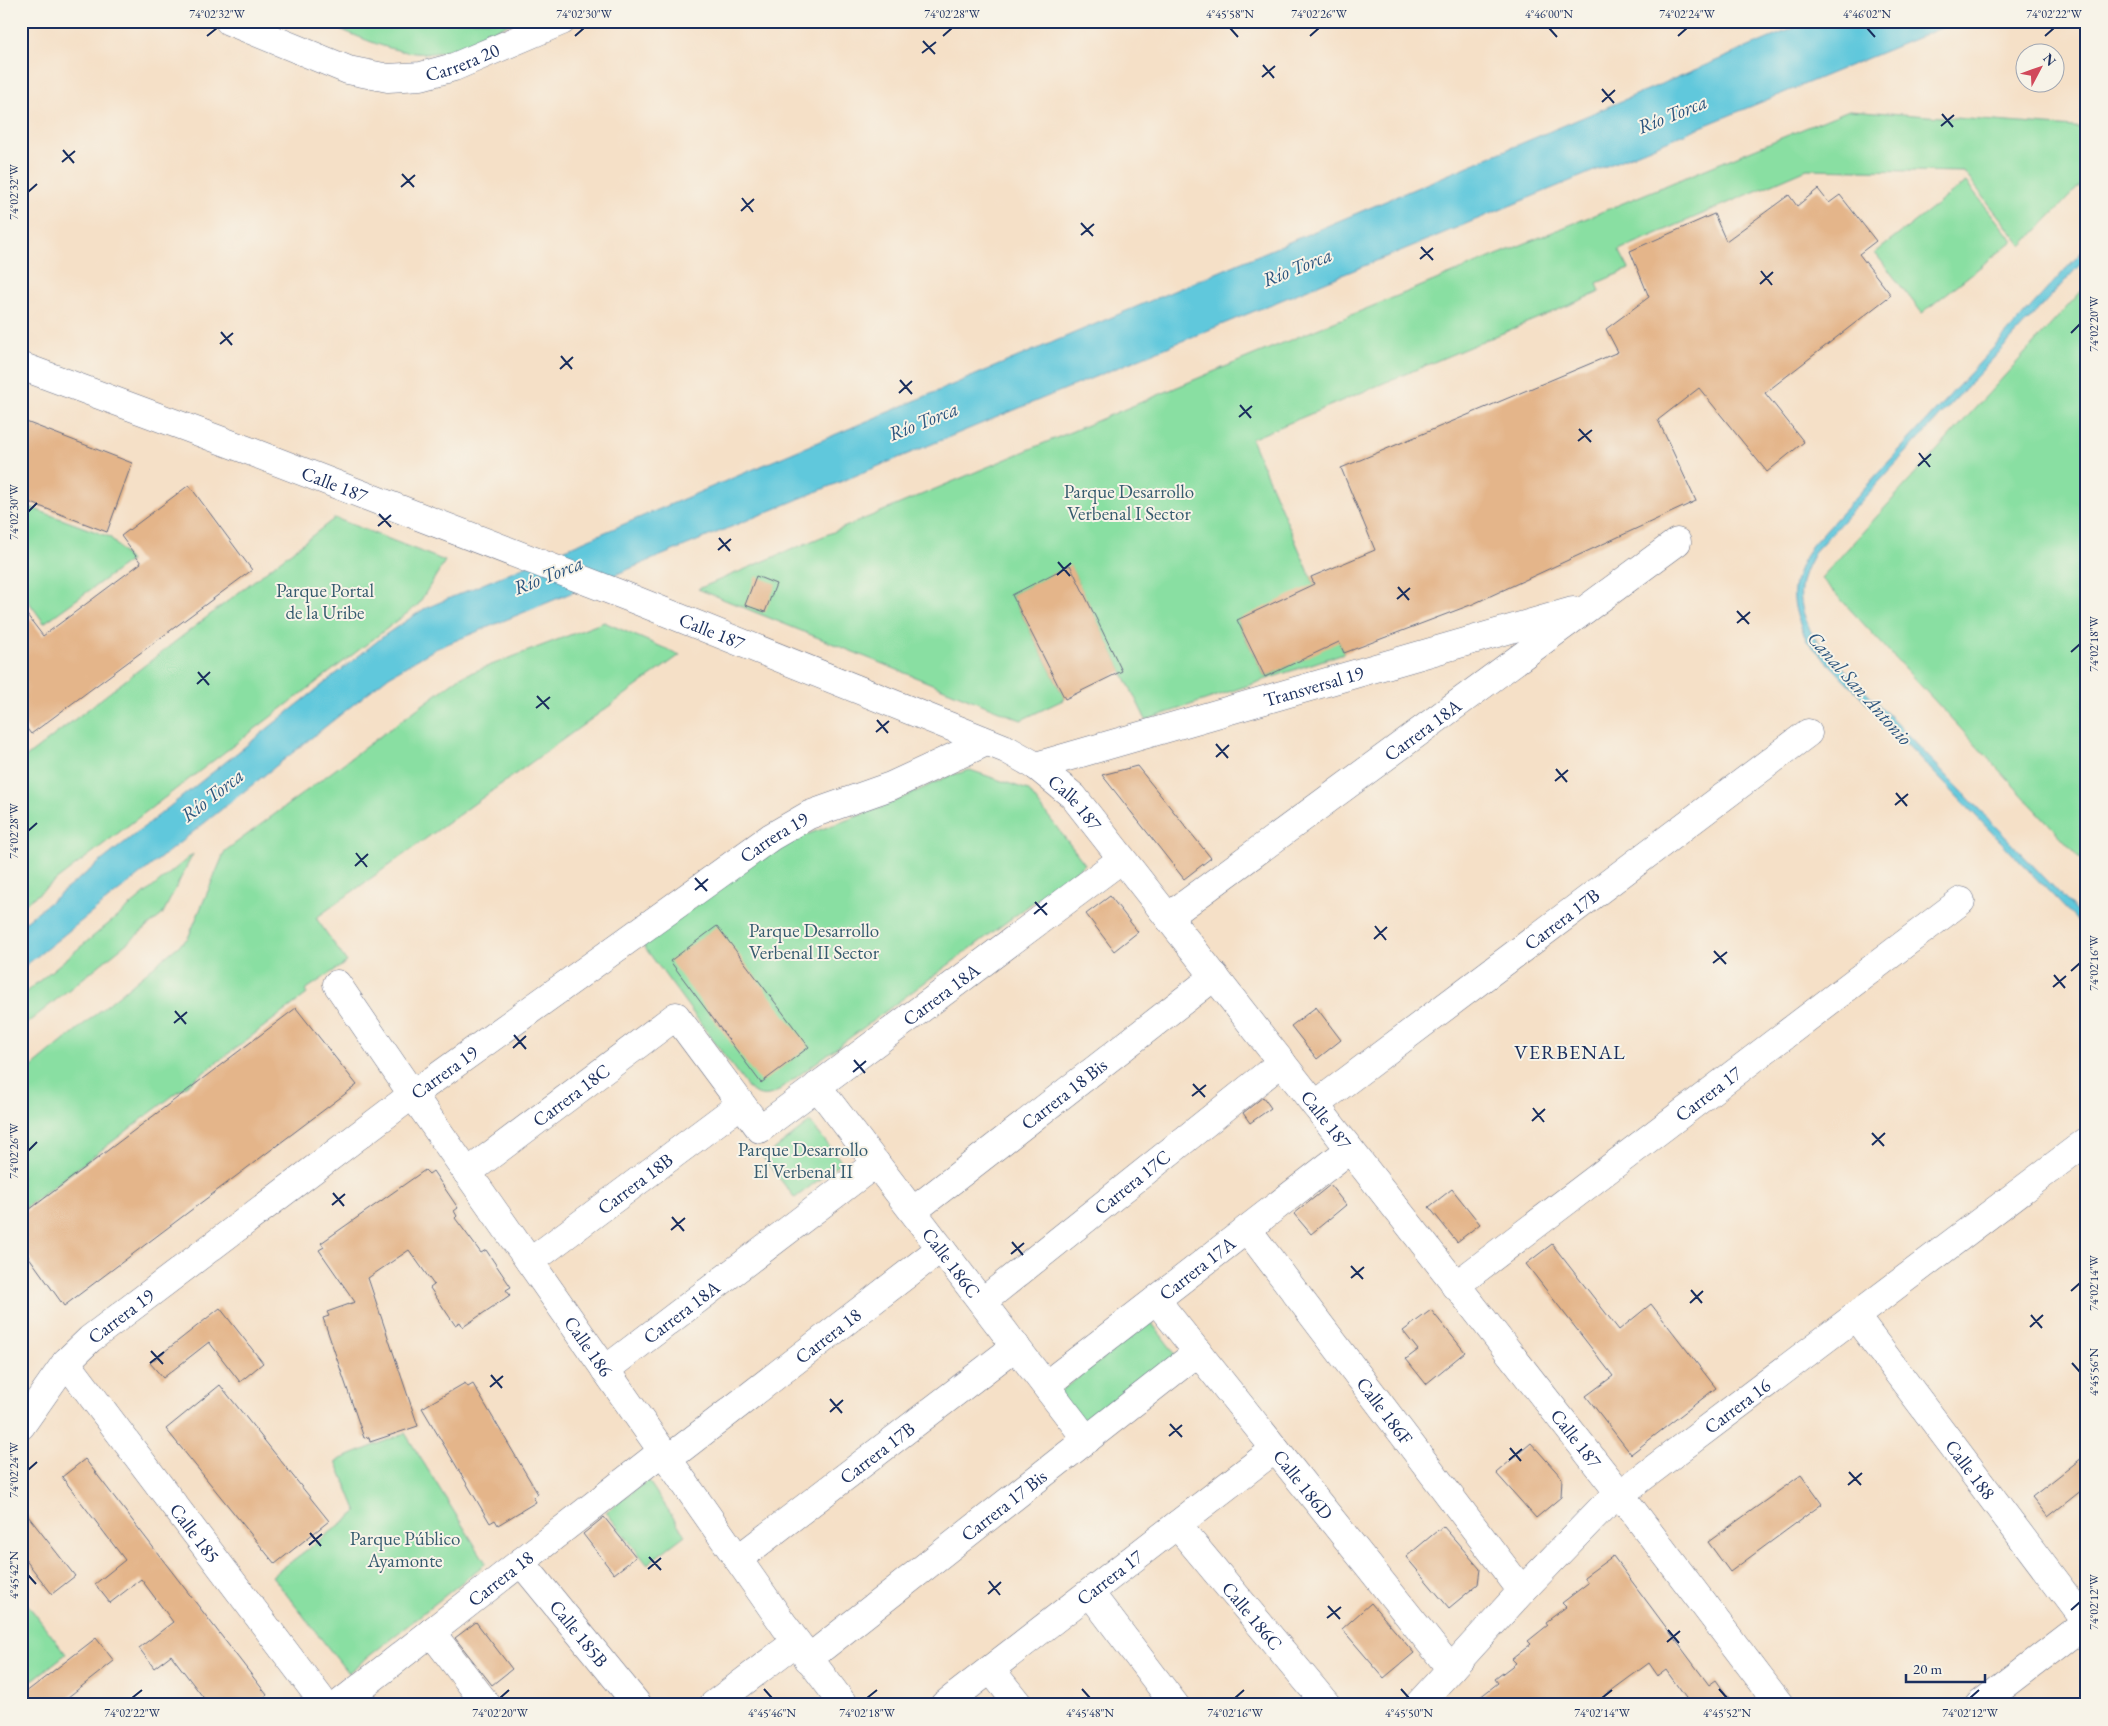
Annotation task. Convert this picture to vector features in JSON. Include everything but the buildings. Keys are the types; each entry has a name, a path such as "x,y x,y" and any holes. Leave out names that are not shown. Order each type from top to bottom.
{"street":[{"name":"Carrera 20","path":"241,34 348,70 388,78 421,76 454,67 562,21"},
{"name":"Calle 187","path":"21,366 247,450 624,596 1006,749 1036,766 1073,796 1455,1286 1620,1494 1780,1705"},
{"name":"Carrera 18A","path":"1168,916 1677,542"},
{"name":"Transversal 19","path":"1036,766 1591,606"},
{"name":"Carrera 19","path":"911,777 926,762 932,747 930,730 919,715"},
{"name":"Carrera 17B","path":"1314,1105 1808,733"},
{"name":"Carrera 19","path":"21,1426 66,1362 90,1339 412,1095 789,825 809,815 891,786 986,742"},
{"name":"Carrera 18A","path":"741,1104 760,1129 1122,859"},
{"name":"Carrera 17","path":"1455,1286 1961,901"},
{"name":"Carrera 18 Bis","path":"913,1211 1215,976"},
{"name":"Calle 186","path":"337,984 412,1095 605,1370 802,1650 844,1705"},
{"name":"Carrera 18C","path":"467,1173 676,1016 741,1104"},
{"name":"Carrera 17C","path":"982,1302 1282,1062"},
{"name":"Calle 186C","path":"817,1086 1086,1440"},
{"name":"Carrera 18B","path":"530,1262 741,1104"},
{"name":"Carrera 16","path":"1418,1705 1589,1520 1620,1494 2087,1141"},
{"name":"Carrera 17A","path":"1046,1385 1349,1150"},
{"name":"Carrera 18A","path":"605,1370 876,1162"},
{"name":"Calle 186F","path":"1247,1229 1522,1592"},
{"name":"Carrera 18","path":"338,1705 521,1562 941,1248"},
{"name":"Calle 186D","path":"1156,1300 1451,1669"},
{"name":"Calle 188","path":"1855,1316 2086,1623"},
{"name":"Carrera 17B","path":"738,1559 1016,1346"},
{"name":"Carrera 17 Bis","path":"714,1705 802,1650 1086,1440 1198,1352"},
{"name":"Calle 185","path":"66,1362 320,1698 321,1705"},
{"name":"Carrera 17","path":"944,1705 1275,1449"},
{"name":"Calle 186C","path":"1177,1525 1327,1705"},
{"name":"Calle 185B","path":"521,1562 638,1705"},
{"path":"1090,1593 1175,1705"},
{"path":"1979,1705 2086,1623"},
{"path":"431,1632 487,1705"},
{"path":"991,1670 1019,1705"}],"green space":[{"path":"321,21 514,21 474,41 450,50 417,53 400,51 368,41"},
{"name":"Parque Desarrollo Verbenal I Sector","path":"1849,110 2087,128 2087,178 2022,246 1964,172 1807,169 1619,250 1629,269 1597,283 1600,292 1251,439 1344,653 1146,720 1070,566 1012,595 1065,699 1021,720 698,589 1220,369","holes":["1237,620 1306,657 1265,677"]},
{"path":"1966,182 2013,241 1922,313 1875,253"},
{"path":"2087,285 2087,865 1821,578"},
{"path":"21,504 110,537 130,561 44,623 21,591"},
{"name":"Parque Portal de la Uribe","path":"335,518 445,561 418,605 21,907 21,761"},
{"path":"604,622 680,655 316,918 347,962 305,990 307,994 21,1211 21,1076 188,938 225,851 460,677"},
{"name":"Parque Desarrollo Verbenal II Sector","path":"970,770 1028,790 1085,864 775,1093 762,1095 749,1089 643,945 778,845 883,807 949,776"},
{"path":"193,854 162,915 21,1028 21,996"},
{"name":"Parque Desarrollo El Verbenal II","path":"810,1122 842,1162 795,1198 763,1158"},
{"path":"1151,1322 1176,1355 1083,1426 1058,1393"},
{"name":"Parque Público Ayamonte","path":"405,1433 486,1563 348,1673 272,1576 357,1512 336,1461"},
{"path":"648,1480 685,1535 647,1564 606,1512"},
{"path":"21,1596 66,1654 21,1689"}],"water":[{"name":"Río Torca","path":"1810,21 1958,21 435,649 389,676 21,969 21,925 385,635 424,609"},
{"name":"Canal San Antonio","path":"2087,246 2087,257 1816,550 1809,562 1802,583 1801,602 1803,613 1813,636 2087,922 2087,931 1807,641 1797,615 1794,593 1799,571 1812,545"}],"district":[{"name":"VERBENAL","path":"1570,1052"}]}
